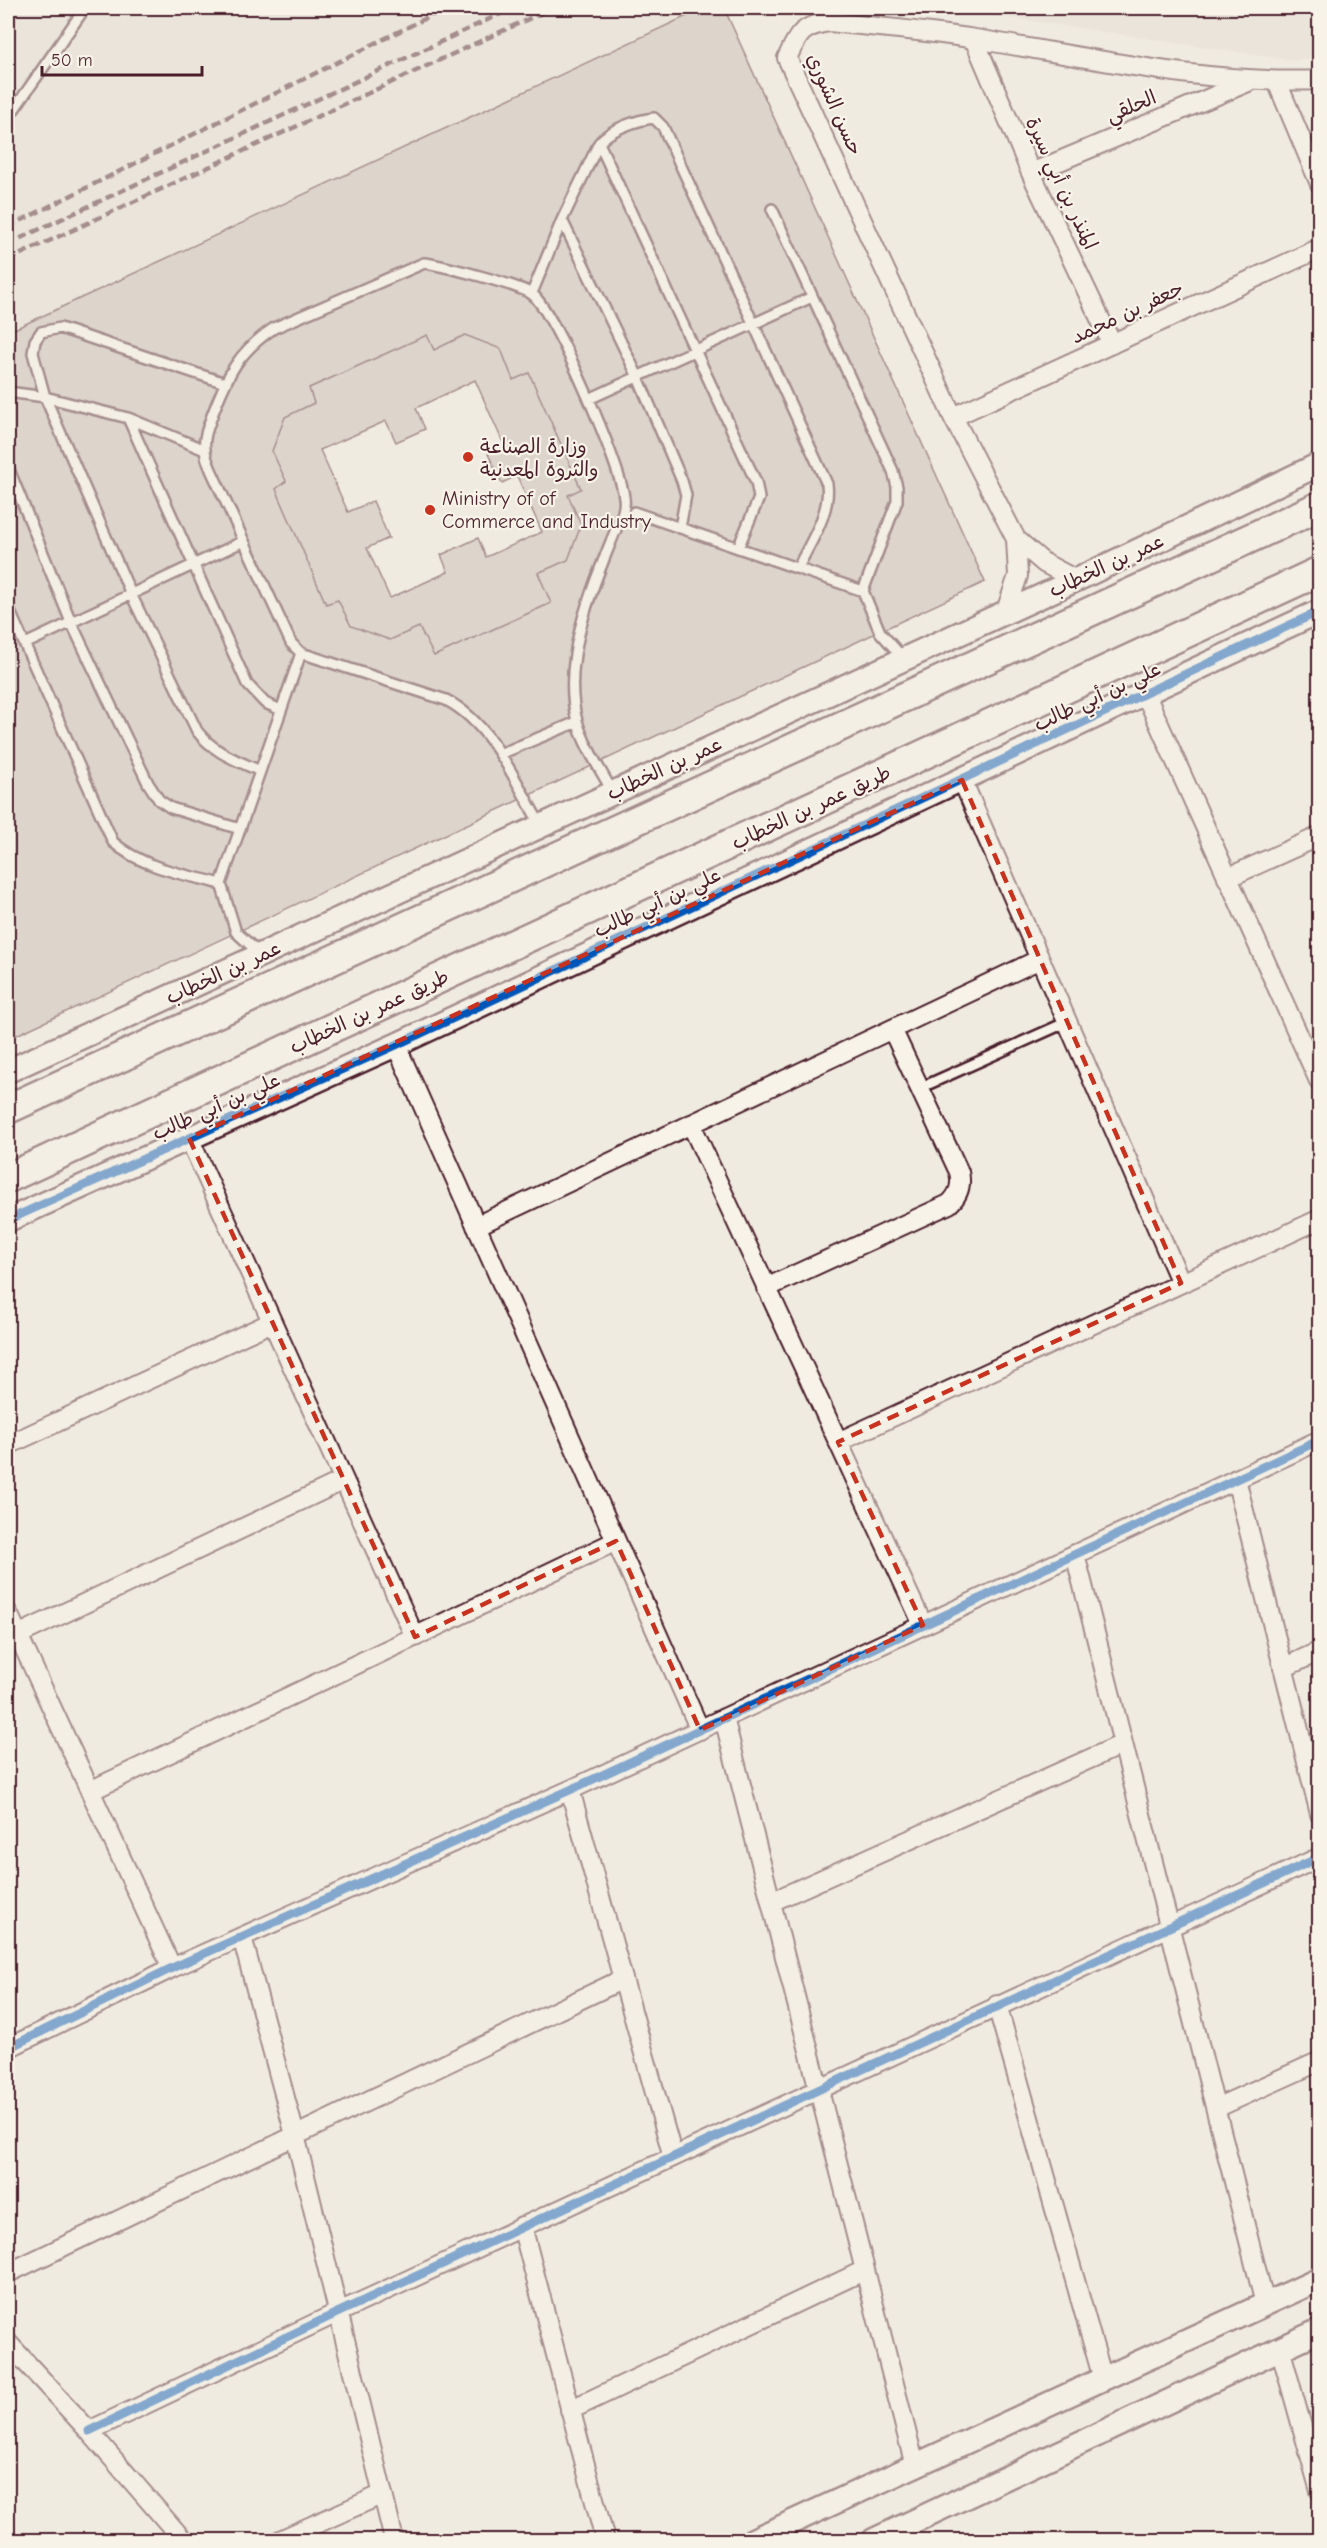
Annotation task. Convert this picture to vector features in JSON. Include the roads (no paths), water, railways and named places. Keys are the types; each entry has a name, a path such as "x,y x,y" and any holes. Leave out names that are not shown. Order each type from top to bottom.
{"main road":[{"path":"8,1109 1320,506"},
{"name":"طريق عمر بن الخطاب","path":"10,1179 1320,571"}],"street":[{"name":"حسن الشوري","path":"1076,580 1044,563 1016,539 953,417 787,58 796,40 810,25 830,22 974,39 1136,68 1249,81 1320,80"},
{"name":"المنذر بن أبي سيرة","path":"974,39 1031,173 1112,344"},
{"name":"الحلقي","path":"1031,173 1249,81"},
{"path":"1277,82 1320,184"},
{"name":"جعفر بن محمد","path":"953,417 1320,248"},
{"name":"عمر بن الخطاب","path":"8,1071 1076,580 1320,464"},
{"name":"حسن الشوري","path":"1006,611 1018,576 1016,539"},
{"name":"علي بن أبي طالب","path":"8,1220 396,1045 1320,611"},
{"path":"1145,693 1320,1083"},
{"path":"962,780 1180,1283"},
{"path":"1227,878 1320,836"},
{"path":"476,1226 1040,959"},
{"path":"766,1288 949,1204 954,1199 960,1186 959,1172 892,1029"},
{"path":"396,1045 700,1730"},
{"path":"38,1057 92,1069"},
{"path":"691,1124 923,1625"},
{"path":"189,1138 415,1636"},
{"path":"838,1442 1320,1219"},
{"path":"8,1445 272,1322"},
{"path":"8,2048 172,1968 570,1790 1320,1440"},
{"path":"1236,1479 1320,1814"},
{"path":"18,1635 344,1480"},
{"path":"90,1791 616,1541"},
{"path":"1075,1554 1265,2304"},
{"path":"8,1613 172,1968"},
{"path":"1283,1668 1320,1652"},
{"path":"724,1718 915,2466"},
{"path":"771,1902 1123,1744"},
{"path":"570,1790 672,2157"},
{"path":"89,2431 522,2226 1320,1857"},
{"path":"242,1937 295,2135 394,2541"},
{"path":"8,2273 623,1979"},
{"path":"997,2006 1103,2379"},
{"path":"1216,2108 1320,2061"},
{"path":"522,2226 605,2541"},
{"path":"570,2410 865,2270"},
{"path":"753,2541 1320,2279"},
{"path":"873,2541 1320,2330"},
{"path":"8,2343 89,2431 183,2541"},
{"path":"1280,2348 1320,2491"},
{"path":"280,2541 382,2494"}],"lane":[{"path":"8,118 85,8"},
{"path":"532,293 562,220 599,142 604,136 642,119 654,118 663,127 827,484 829,495 825,512 798,568"},
{"path":"599,142 758,490 756,510 738,548"},
{"path":"772,209 893,471 897,487 897,501 863,591 880,632 903,658"},
{"path":"562,220 637,375 682,482 686,501 680,528"},
{"path":"540,825 500,754 474,722 453,704 301,653 291,643 212,472 205,450 206,434 225,383 237,360 253,342 274,328 424,263 444,266 532,293 547,312 589,399 625,499 623,512 593,587 579,636 573,693 577,722 612,792"},
{"path":"589,399 637,375 812,297"},
{"path":"225,383 60,328 51,328 41,332 35,341 33,353 45,397 131,594 197,731 208,745 222,754 261,771"},
{"path":"8,392 45,397 128,418 205,450"},
{"path":"128,418 246,684 266,703 281,710"},
{"path":"8,467 72,622 148,783 159,800 171,808 240,829"},
{"path":"634,512 863,591"},
{"path":"25,644 244,541"},
{"path":"8,607 113,842 127,854 141,861 221,884"},
{"path":"261,955 236,932 221,884 301,653"},
{"path":"500,754 577,722"},
{"path":"920,1088 1067,1022"}],"railway":[{"path":"8,227 446,8"},
{"path":"8,244 513,8"},
{"path":"8,260 552,8"}],"place":[{"name":"وزارة الصناعة والثروة المعدنية","path":"468,457"},
{"name":"Ministry of of Commerce and Industry","path":"430,510"}]}
